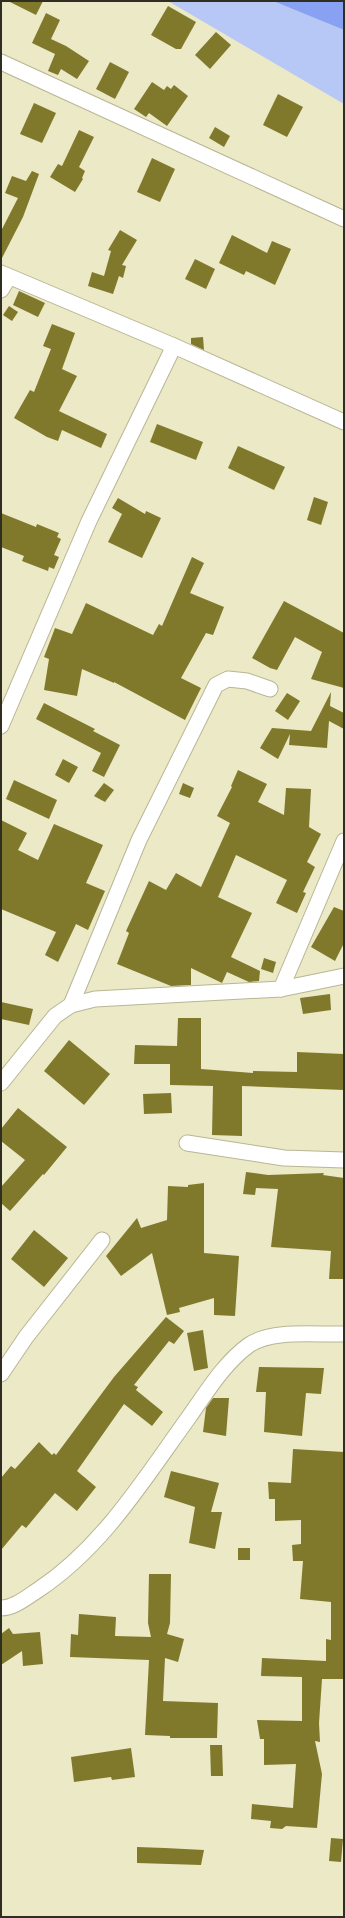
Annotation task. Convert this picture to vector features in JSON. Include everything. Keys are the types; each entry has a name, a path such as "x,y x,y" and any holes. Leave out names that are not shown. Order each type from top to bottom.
{"street":[{"path":"1,62 344,219"},
{"path":"1,290 5,275 174,346 344,422"},
{"path":"1,726 89,521 174,346"},
{"path":"71,1005 139,840 216,685 228,679 247,681 270,689"},
{"path":"281,989 344,841"},
{"path":"1,1083 55,1016 71,1005 95,999 281,989 344,976"},
{"path":"187,1143 284,1158 344,1160"},
{"path":"1,1374 31,1331 102,1240"},
{"path":"1,1608 7,1608 22,1600 70,1566 117,1516 148,1476 207,1392 229,1364 249,1345 266,1337 284,1335 344,1334"}],"shaded area":[{"path":"168,1 273,1 344,30 344,104"},
{"path":"273,1 344,1 344,30"}],"building":[{"path":"8,1 43,1 36,15"},
{"path":"168,6 196,22 181,49 176,49 151,35"},
{"path":"46,13 60,20 51,39 66,46 89,61 77,79 61,69 58,75 48,71 55,54 32,43"},
{"path":"216,32 231,45 210,69 195,55"},
{"path":"110,62 129,72 115,99 96,89"},
{"path":"152,82 164,90 167,86 171,89 174,85 188,96 167,126 149,113 146,117 134,109"},
{"path":"278,94 303,107 287,137 263,125"},
{"path":"34,103 56,113 42,143 20,134"},
{"path":"215,127 230,136 224,147 209,138"},
{"path":"79,130 94,137 79,167 85,171 82,178 83,179 75,192 50,177 58,164 62,166"},
{"path":"152,158 175,169 160,202 137,192"},
{"path":"32,171 39,174 23,217 1,260 1,231 18,198 5,193 12,176 26,181"},
{"path":"120,230 137,240 122,265 126,266 123,278 119,276 113,294 88,286 92,272 104,276 111,251 108,250"},
{"path":"232,235 267,253 272,241 291,249 275,285 246,271 244,275 219,263"},
{"path":"195,259 215,269 206,289 185,279"},
{"path":"19,291 45,303 38,317 13,305"},
{"path":"9,306 18,312 12,321 3,315"},
{"path":"52,324 75,333 62,369 77,376 59,411 107,434 101,448 62,430 58,441 47,437 14,418 30,390 34,392 51,349 43,346"},
{"path":"203,337 204,350 191,344 191,338"},
{"path":"157,424 203,442 196,460 150,442"},
{"path":"238,446 285,467 274,490 228,468"},
{"path":"314,497 328,502 321,525 307,520"},
{"path":"118,498 145,514 146,511 161,518 142,558 108,542 122,514 112,508"},
{"path":"1,513 36,527 37,524 59,533 57,537 61,539 54,555 59,557 54,569 49,567 48,571 22,561 24,556 1,547"},
{"path":"192,557 204,563 190,593 224,607 213,635 206,633 181,678 201,688 185,720 114,682 82,669 77,696 44,690 49,659 44,657 55,628 72,634 86,603 153,635 159,624 162,626"},
{"path":"284,601 344,633 344,688 311,679 322,652 295,637 277,670 270,668 252,658"},
{"path":"331,692 330,706 344,713 344,729 329,721 327,748 289,745 290,734 278,759 260,748 272,728 311,731"},
{"path":"287,693 300,701 288,720 275,711"},
{"path":"44,703 95,729 93,731 120,745 104,777 92,771 101,753 36,719"},
{"path":"63,759 78,767 69,783 55,775"},
{"path":"238,770 267,784 258,802 284,815 286,788 311,789 309,827 321,834 307,862 315,867 303,892 306,893 297,913 276,903 287,880 236,855 218,897 252,913 231,957 260,971 259,981 249,982 227,972 222,983 191,968 191,985 171,986 117,964 129,933 126,931 149,881 166,890 176,873 201,887 230,823 217,816 232,787 231,786"},
{"path":"14,780 57,800 49,819 6,799"},
{"path":"104,783 114,790 105,802 94,796"},
{"path":"183,783 194,788 190,798 179,794"},
{"path":"1,820 27,833 18,850 38,860 54,824 103,845 86,883 105,891 88,930 76,924 58,962 45,955 56,932 1,909"},
{"path":"334,907 344,911 344,943 335,961 311,947"},
{"path":"264,958 276,962 273,973 261,969"},
{"path":"330,994 331,1010 303,1014 300,998"},
{"path":"1,1002 33,1009 29,1025 1,1019"},
{"path":"178,1018 201,1018 201,1069 253,1073 253,1071 297,1072 297,1052 344,1054 344,1090 242,1086 242,1136 212,1135 213,1086 170,1085 170,1064 134,1064 135,1045 177,1046"},
{"path":"69,1040 110,1074 84,1105 44,1071"},
{"path":"171,1093 172,1113 144,1114 143,1094"},
{"path":"18,1108 67,1147 44,1175 43,1174 10,1211 1,1203 1,1187 25,1160 1,1141 1,1129"},
{"path":"246,1172 268,1175 324,1173 323,1175 344,1178 344,1279 329,1279 331,1251 271,1247 278,1189 256,1188 255,1195 243,1194"},
{"path":"204,1183 204,1253 239,1256 235,1316 214,1315 214,1298 179,1308 180,1312 167,1315 152,1253 121,1276 106,1256 137,1218 141,1228 167,1220 168,1186 188,1187 188,1185"},
{"path":"34,1230 68,1258 44,1287 11,1259"},
{"path":"166,1317 184,1331 174,1344 169,1341 134,1385 138,1387 136,1390 163,1412 152,1426 124,1404 77,1471 96,1487 77,1511 55,1493 26,1528 22,1525 1,1550 1,1478 11,1466 15,1469 39,1442 52,1455 54,1453 56,1455 114,1377"},
{"path":"203,1330 208,1368 194,1371 187,1333"},
{"path":"259,1367 324,1368 321,1394 306,1393 302,1436 264,1432 266,1392 256,1392"},
{"path":"213,1398 229,1398 226,1436 203,1432 206,1408"},
{"path":"293,1449 344,1452 344,1679 322,1679 319,1723 320,1742 315,1741 322,1774 317,1828 286,1826 282,1829 270,1828 271,1821 251,1819 252,1804 293,1808 296,1764 264,1765 264,1739 260,1739 257,1720 302,1721 302,1677 261,1676 262,1658 326,1661 326,1639 331,1640 331,1602 300,1599 303,1561 293,1561 292,1545 301,1544 301,1520 275,1521 275,1499 269,1499 268,1482 291,1483"},
{"path":"171,1471 219,1483 211,1512 222,1512 215,1549 189,1543 195,1507 164,1497"},
{"path":"238,1548 250,1548 250,1560 238,1560"},
{"path":"149,1574 171,1574 170,1623 167,1634 184,1639 178,1662 165,1658 163,1701 218,1703 217,1738 170,1738 170,1736 145,1735 149,1660 70,1657 71,1634 78,1635 79,1614 116,1617 115,1636 151,1637 148,1623"},
{"path":"9,1628 13,1634 40,1632 43,1664 23,1666 22,1651 1,1665 1,1634"},
{"path":"210,1745 222,1745 223,1776 211,1776"},
{"path":"131,1748 135,1777 112,1780 111,1777 74,1782 71,1757"},
{"path":"331,1838 343,1839 341,1862 329,1861"},
{"path":"137,1847 204,1850 201,1865 137,1863"}]}
